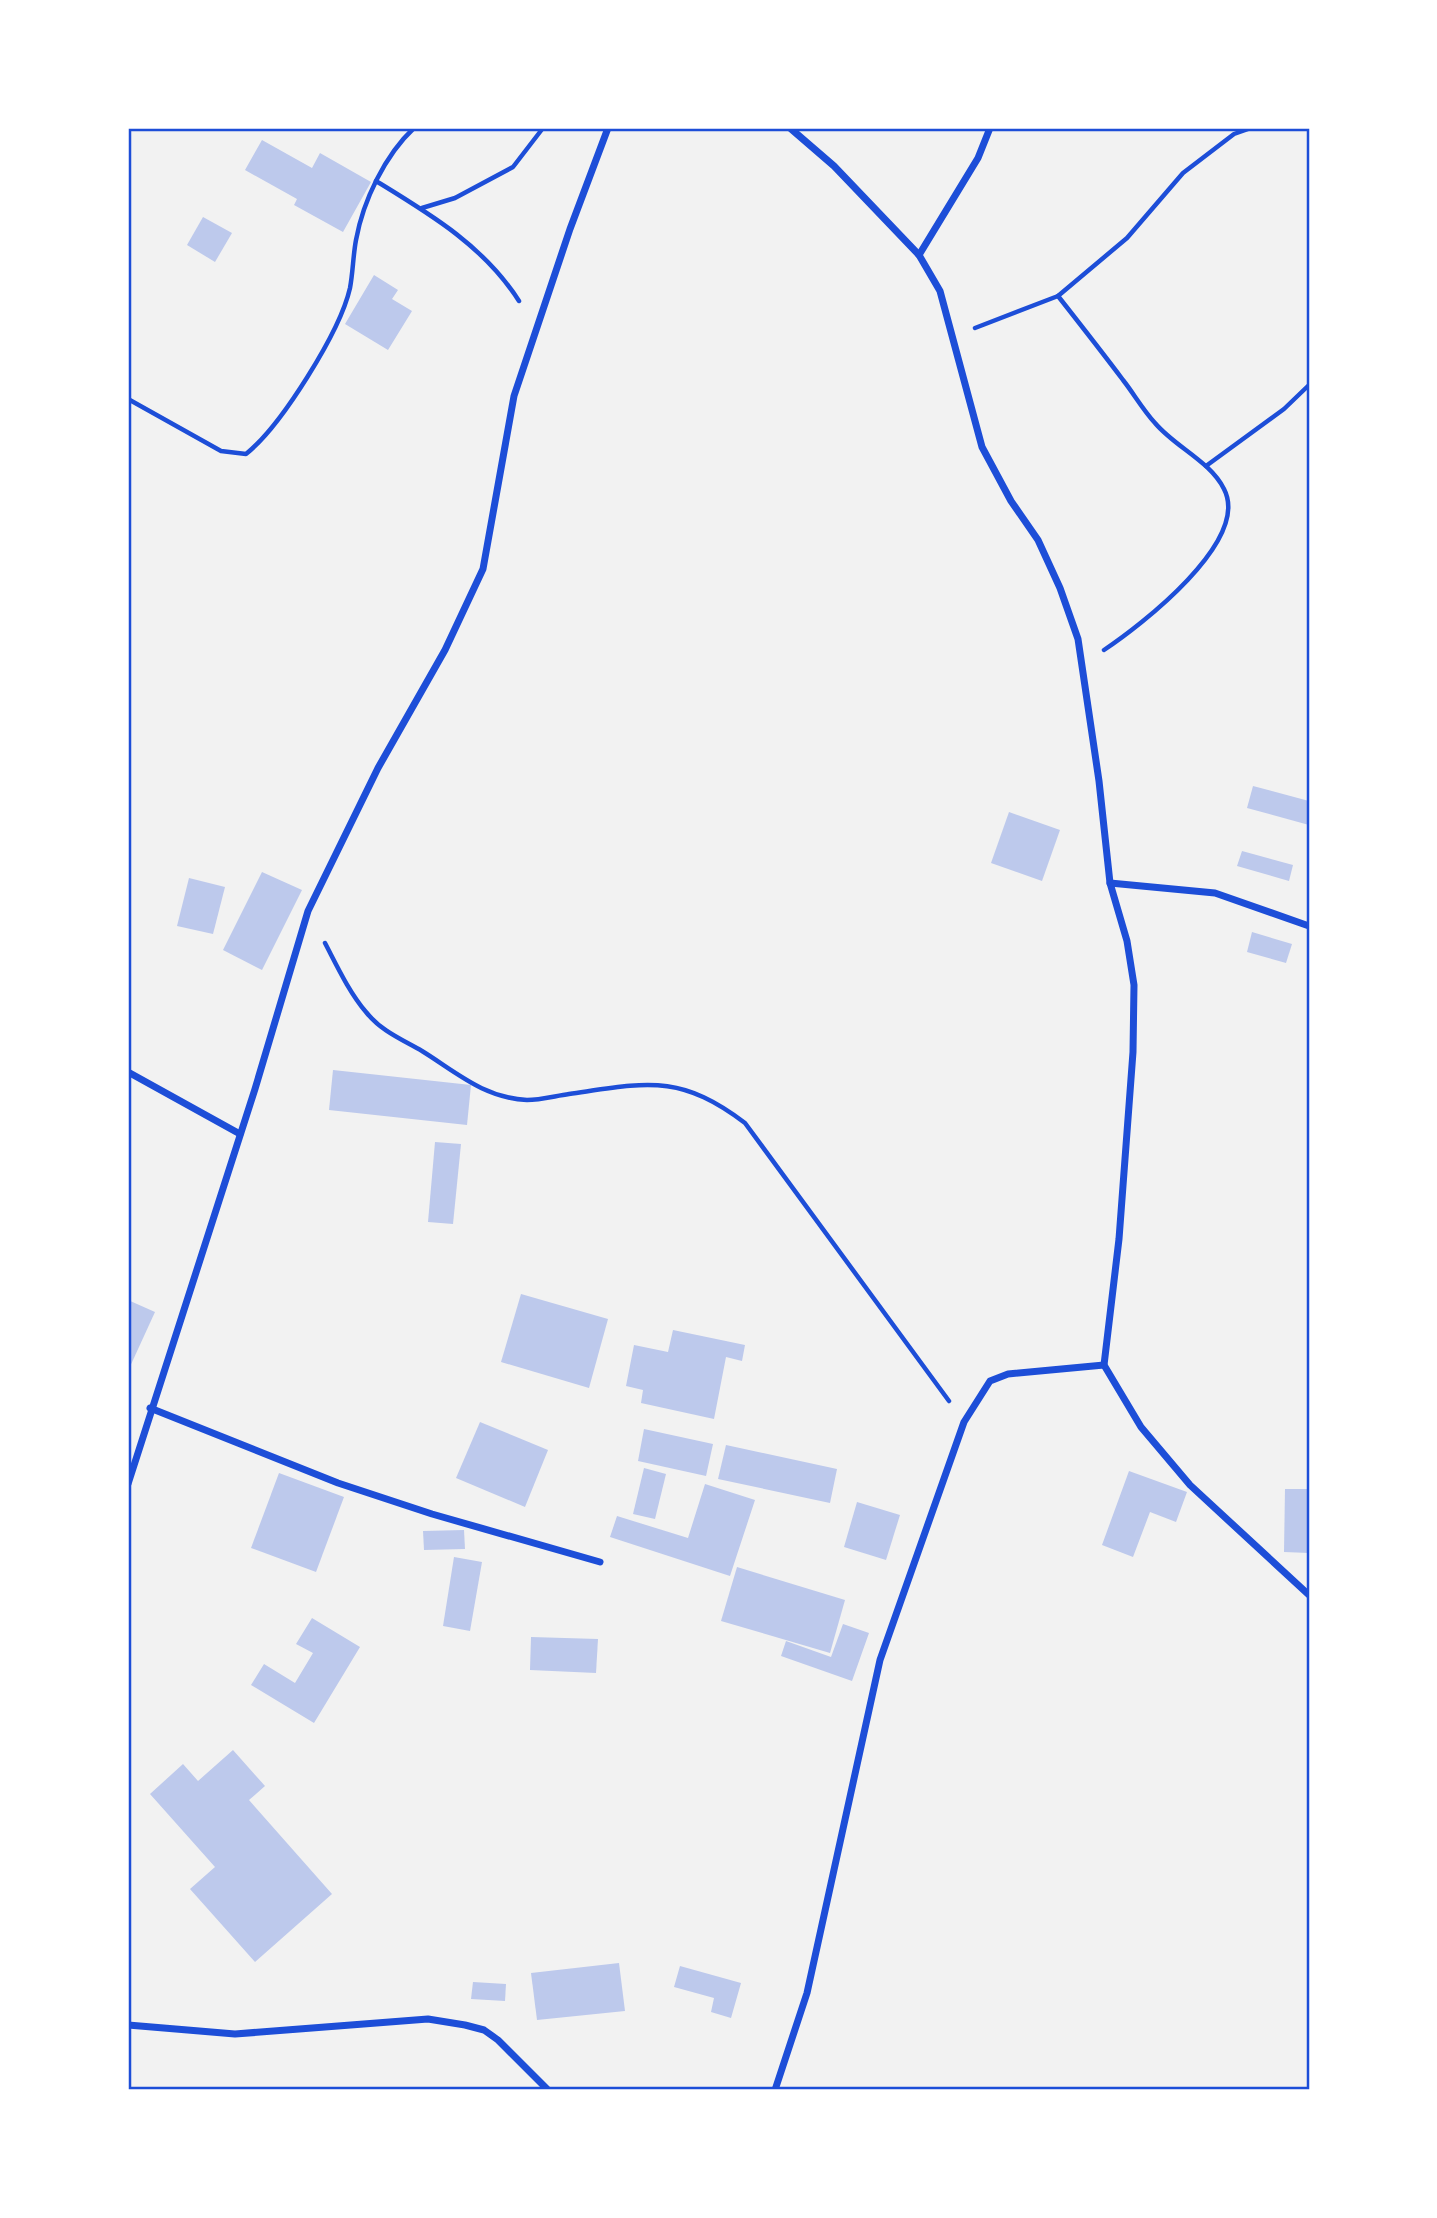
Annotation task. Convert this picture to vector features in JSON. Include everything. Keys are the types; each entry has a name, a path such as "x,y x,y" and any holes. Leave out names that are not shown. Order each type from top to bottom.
{"street":[{"path":"128,1484 309,911 378,768 445,650 483,569 514,396 608,128"},
{"path":"790,128 834,166 919,255 940,292 982,447 1010,501 1038,540 1060,588 1078,639 1110,883 1127,940 1135,985 1133,1052 1119,1239 1104,1366 1141,1427 1190,1485 1309,1595"},
{"path":"919,255 978,158 990,128"},
{"path":"1110,883 1215,893 1309,926"},
{"path":"128,1072 240,1134"},
{"path":"775,2090 807,1993 880,1660 964,1422 990,1381 1007,1374 1104,1366"},
{"path":"150,1408 338,1483 600,1562"},
{"path":"128,2025 235,2034 428,2019 441,2021 484,2030 517,2056 548,2090"}],"path":[{"path":"128,399 221,451 246,454 262,441 325,344 350,290 356,238 376,181 405,136 414,128"},
{"path":"421,208 455,198 513,167 543,128"},
{"path":"952,337 1058,296 1127,238 1184,173 1234,134 1251,128"},
{"path":"376,181 421,208 473,246 505,279 537,328"},
{"path":"1058,296 1153,422 1173,442 1206,467 1225,490 1229,510 1219,539 1201,566 1133,631 1083,665"},
{"path":"1206,467 1284,409 1307,388 1309,396"},
{"path":"309,911 338,969 365,1011 384,1031 423,1052 466,1082 501,1096 528,1100 646,1084 684,1088 716,1101 745,1123 964,1422"}],"building":[{"path":"262,140 312,168 320,153 371,182 343,232 294,205 297,199 245,170"},
{"path":"203,217 232,233 215,262 187,245"},
{"path":"374,275 398,290 392,299 412,311 388,350 345,324"},
{"path":"1253,786 1309,801 1309,825 1247,808"},
{"path":"1009,812 1060,830 1042,881 991,863"},
{"path":"1242,851 1293,865 1289,881 1237,866"},
{"path":"262,872 302,890 262,970 223,950"},
{"path":"189,878 225,887 213,934 177,926"},
{"path":"1252,932 1292,944 1286,963 1247,952"},
{"path":"333,1070 471,1085 467,1125 329,1110"},
{"path":"435,1142 461,1144 453,1224 428,1222"},
{"path":"521,1294 608,1319 589,1388 501,1362"},
{"path":"128,1300 155,1312 128,1371"},
{"path":"673,1330 745,1345 742,1361 726,1357 714,1419 641,1403 643,1390 626,1386 634,1345 668,1352"},
{"path":"480,1422 548,1450 525,1507 456,1478"},
{"path":"644,1429 713,1444 706,1476 638,1461"},
{"path":"726,1445 837,1469 830,1503 718,1479"},
{"path":"644,1468 666,1474 655,1519 633,1514"},
{"path":"1129,1471 1187,1492 1176,1522 1150,1512 1133,1557 1102,1545"},
{"path":"279,1473 344,1497 316,1572 251,1548"},
{"path":"705,1484 755,1500 730,1576 610,1537 617,1516 688,1538"},
{"path":"1285,1489 1309,1489 1309,1553 1284,1552"},
{"path":"857,1502 900,1515 886,1560 844,1547"},
{"path":"464,1530 465,1549 424,1550 423,1531"},
{"path":"454,1557 482,1562 470,1631 443,1626"},
{"path":"737,1567 845,1600 830,1653 721,1621"},
{"path":"312,1618 360,1647 314,1723 251,1685 264,1664 295,1683 313,1653 296,1644"},
{"path":"843,1624 869,1633 852,1681 781,1656 786,1641 831,1657"},
{"path":"531,1637 598,1639 596,1673 530,1670"},
{"path":"233,1750 265,1786 249,1800 332,1894 255,1962 190,1889 215,1867 150,1794 183,1764 198,1781"},
{"path":"619,1963 625,2011 537,2020 531,1973"},
{"path":"680,1966 741,1983 731,2018 711,2012 714,1998 674,1987"},
{"path":"473,1982 506,1984 505,2001 471,1999"}]}
